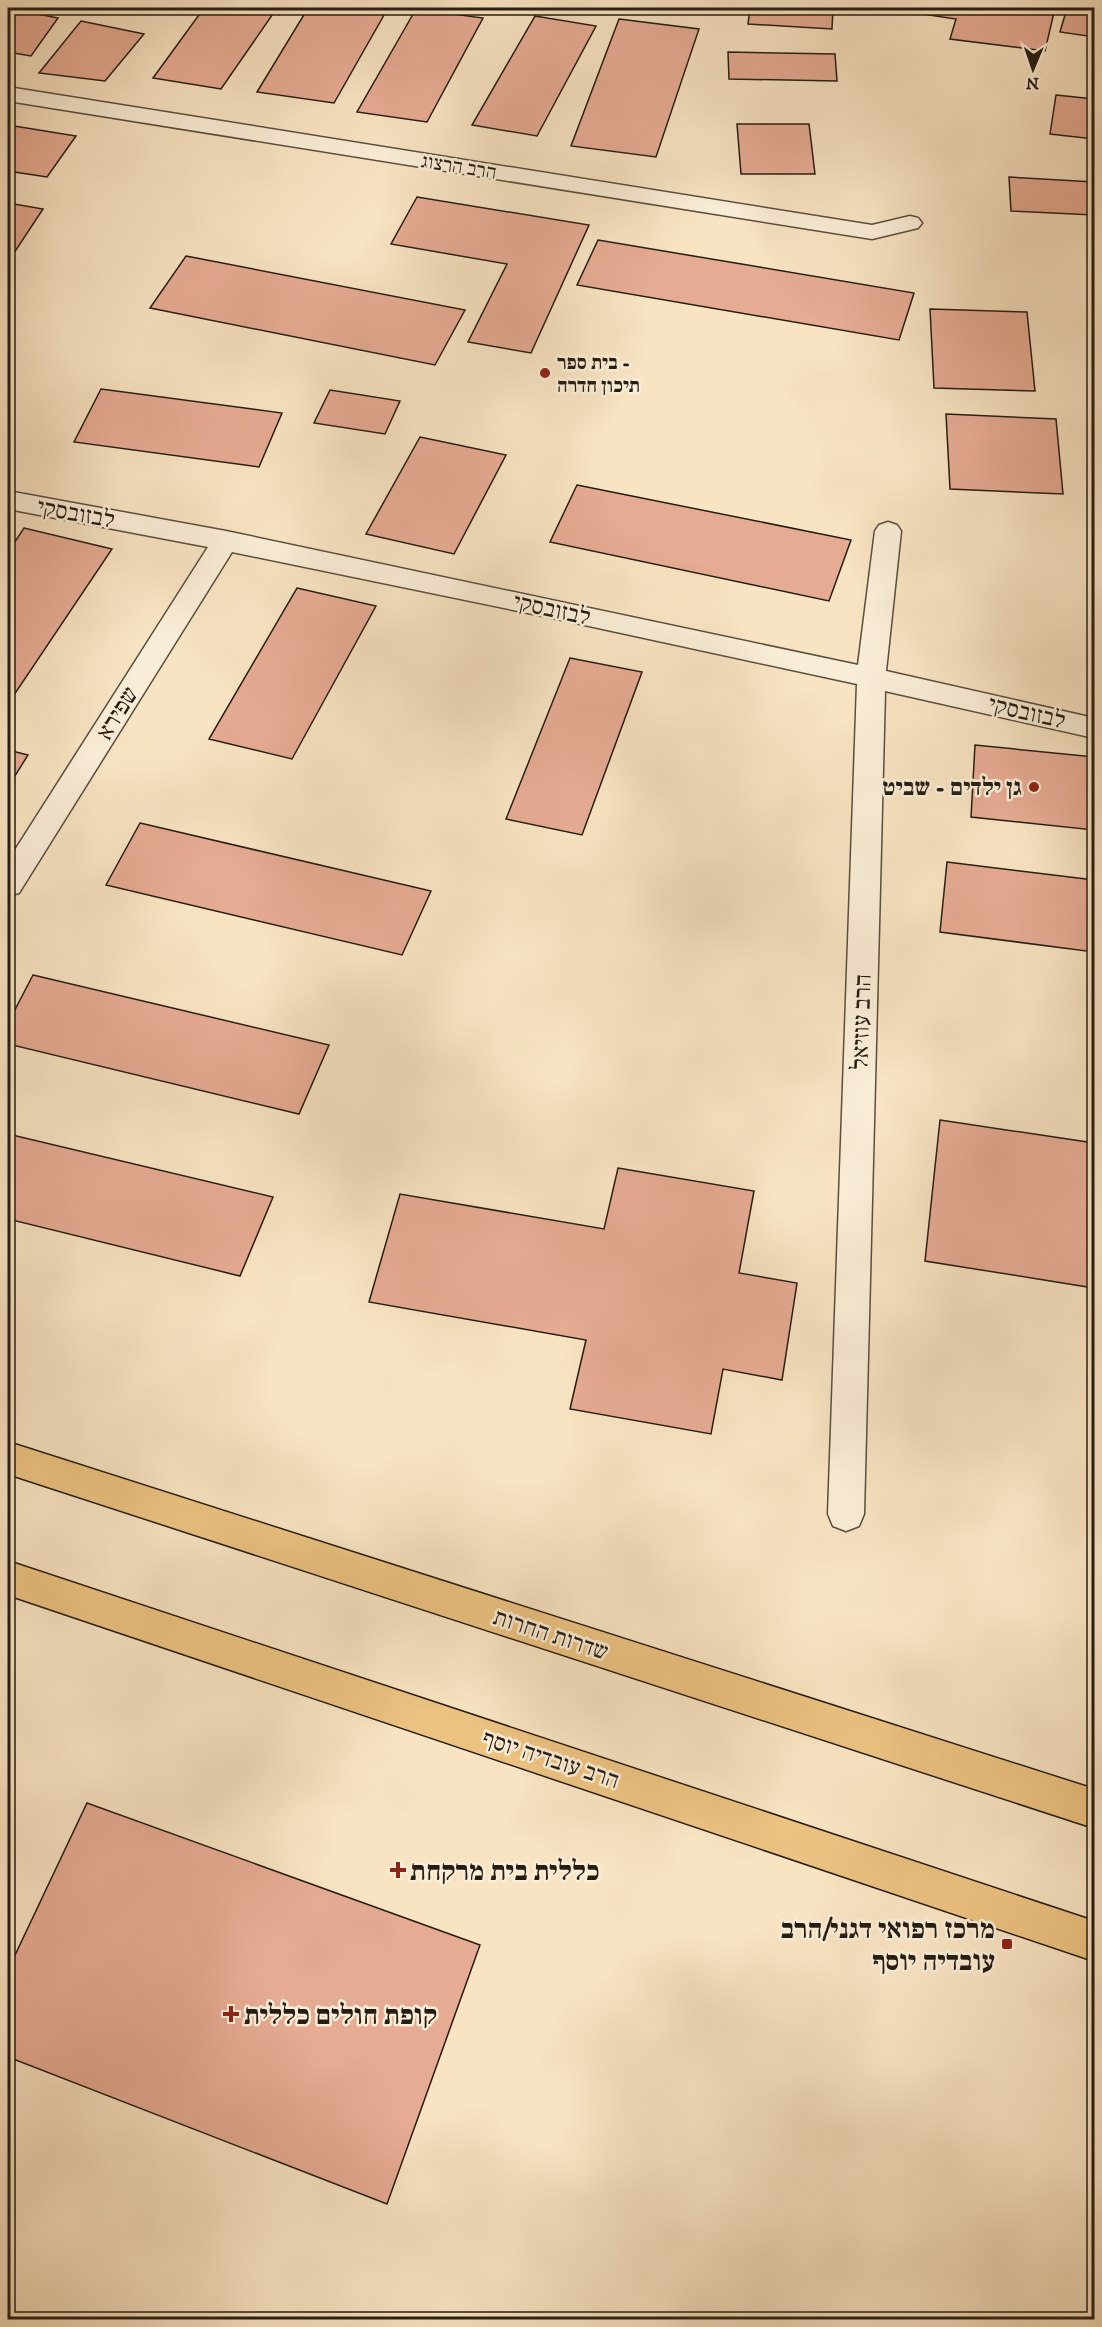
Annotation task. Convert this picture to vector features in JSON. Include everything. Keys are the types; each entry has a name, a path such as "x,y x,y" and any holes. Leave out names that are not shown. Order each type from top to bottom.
{"main road":[{"name":"שדרות החרות","path":"8,1458 1095,1809"},
{"name":"הרב עובדיה יוסף","path":"8,1578 1095,1941"}],"street":[{"name":"הרב הרצוג","path":"8,94 872,232 910,222"},
{"name":"לבזובסקי","path":"8,500 226,540 871,677 1095,728"},
{"name":"הרב עוזיאל","path":"846,1514 871,677 888,531"},
{"name":"שפירא","path":"8,885 226,540"}],"building":[{"path":"8,8 58,18 31,56 8,52"},
{"path":"204,8 277,8 221,89 153,78"},
{"path":"308,8 388,8 334,103 257,92"},
{"path":"750,8 833,8 832,29 748,24"},
{"path":"917,8 1055,8 1045,51 950,39 956,19 915,13"},
{"path":"1067,8 1094,8 1094,37 1060,32"},
{"path":"416,9 483,18 427,122 357,112"},
{"path":"535,16 596,26 537,136 472,125"},
{"path":"619,19 699,29 656,157 571,146"},
{"path":"81,21 144,34 105,81 39,73"},
{"path":"728,52 835,54 837,81 729,79"},
{"path":"1056,95 1094,99 1094,139 1050,134"},
{"path":"737,124 809,124 815,174 741,174"},
{"path":"8,125 76,136 47,177 8,171"},
{"path":"1009,177 1094,182 1094,215 1011,211"},
{"path":"417,197 589,225 531,353 468,342 507,264 391,244"},
{"path":"8,203 43,209 8,262"},
{"path":"598,240 914,293 899,340 577,285"},
{"path":"186,256 465,310 435,365 150,308"},
{"path":"930,309 1027,312 1035,391 934,388"},
{"path":"101,389 282,413 259,467 74,442"},
{"path":"330,390 400,401 385,434 314,423"},
{"path":"946,414 1056,419 1063,494 950,489"},
{"path":"420,437 506,455 454,554 366,534"},
{"path":"577,485 851,540 829,601 550,542"},
{"path":"24,528 112,549 12,698 8,697 8,552"},
{"path":"297,588 376,606 292,759 209,739"},
{"path":"570,658 642,672 582,835 506,819"},
{"name":"גן ילדים - שביט","path":"975,745 1094,757 1094,830 971,817"},
{"path":"8,750 28,755 8,787"},
{"path":"140,823 431,891 402,955 106,885"},
{"path":"947,862 1094,880 1094,952 940,932"},
{"path":"33,975 329,1045 299,1114 8,1044 8,1023"},
{"path":"940,1120 1094,1143 1094,1288 925,1261"},
{"path":"8,1134 273,1197 240,1276 8,1219"},
{"path":"618,1168 754,1191 739,1273 797,1283 782,1380 723,1369 711,1434 570,1409 586,1340 369,1302 400,1194 604,1229"},
{"path":"1094,1339 1094,1462 1088,1461"},
{"name":"קופת חולים כללית","path":"87,1803 480,1945 387,2204 8,2057 8,1970"}],"place":[{"name":"בית ספר - תיכון חדרה","path":"545,373"},
{"name":"גן ילדים - שביט","path":"1034,787"},
{"name":"כללית בית מרקחת","path":"398,1870"},
{"name":"מרכז רפואי דגני/הרב עובדיה יוסף","path":"1007,1944"},
{"name":"קופת חולים כללית","path":"231,2014"}]}
